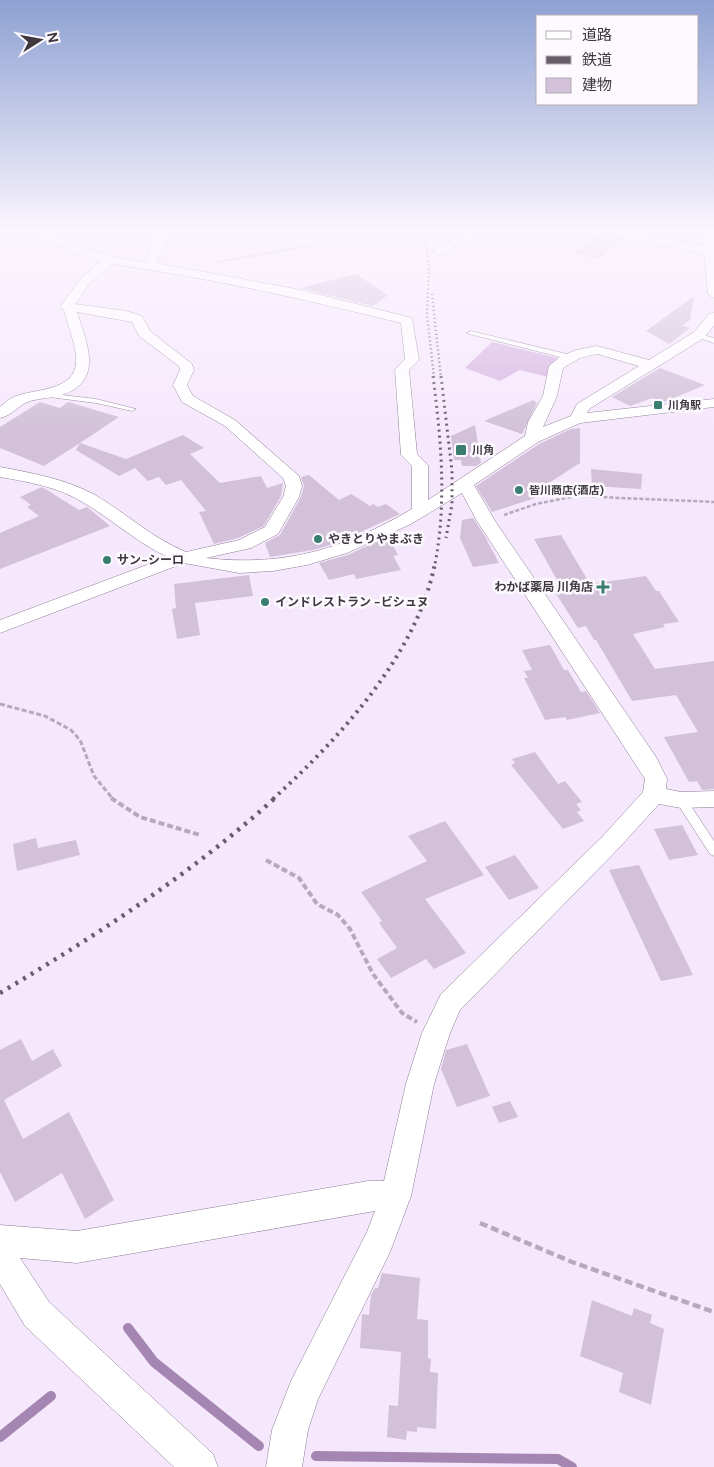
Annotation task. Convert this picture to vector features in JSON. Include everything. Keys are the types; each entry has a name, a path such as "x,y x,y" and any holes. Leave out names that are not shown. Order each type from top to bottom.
{"street":[{"path":"0,414 19,400 49,395 65,388 76,379 83,361 70,309 66,307 72,297"},
{"path":"314,297 407,322 412,360 402,369 409,455 420,465 420,512"},
{"path":"0,627 182,558 245,544 272,530 291,497 294,486 291,476 230,423 187,399 180,385 187,370 185,364 144,333 137,319 126,315 70,309"},
{"path":"578,419 582,407 699,335 714,317"},
{"path":"533,436 536,422 550,396 556,366 568,357 589,350 597,350 652,365"},
{"path":"0,472 27,476 70,489 89,499 143,538 182,558 234,567 282,566 322,557 388,530 465,484 533,436 556,424 578,419 714,403"},
{"path":"284,1467 290,1430 303,1393 379,1241 396,1196 420,1084 436,1033 450,1002 610,843 654,796 656,779 648,763 486,521 465,484"},
{"path":"654,796 681,800 714,799"},
{"path":"0,1241 76,1247 368,1196 396,1196"},
{"path":"0,1255 37,1314 200,1467"}],"lane":[{"path":"471,333 568,357"},
{"path":"699,335 714,341"},
{"path":"49,395 96,401 132,409"},
{"path":"681,800 714,851"}],"path":[{"path":"486,521 536,504 576,496 714,502"},
{"path":"0,704 54,718 72,731 83,743 94,776 122,809 152,822 200,835"},
{"path":"266,860 299,878 317,904 338,915 350,929 373,974 402,1013 436,1033"},
{"path":"480,1222 572,1262 714,1312"}],"shaded area":[{"path":"492,342 562,359 548,377 520,370 500,381 465,368"}],"building":[{"path":"338,297 385,297 373,306"},
{"path":"694,297 690,320 682,326 690,328 669,344 646,331"},
{"path":"660,368 705,385 662,403 652,398 630,406 612,397"},
{"path":"533,400 537,403 522,434 484,421"},
{"path":"40,402 60,408 68,402 119,417 44,466 0,448 0,427"},
{"path":"475,425 481,463 476,466 462,466 461,460 454,460 451,436"},
{"path":"580,428 580,463 541,488 548,494 492,512 476,486 539,444 571,429"},
{"path":"183,435 204,448 190,454 220,483 261,476 267,488 283,483 281,496 264,526 238,538 214,544 199,512 206,511 181,480 166,485 159,477 148,481 135,468 119,476 76,450 80,443 126,459"},
{"path":"591,469 642,474 641,489 592,486"},
{"path":"309,475 339,500 351,494 370,506 373,504 378,507 386,504 400,514 337,543 313,550 270,557 265,543 280,535 301,497 304,486 301,477"},
{"path":"42,487 79,510 87,507 110,526 0,569 0,533 39,516 27,507 31,505 20,497"},
{"path":"473,518 499,563 473,567 460,538 462,520"},
{"path":"561,535 590,584 646,576 656,591 659,591 679,622 663,624 665,627 633,634 655,669 714,661 714,789 702,790 697,781 689,782 664,737 698,732 676,695 632,701 596,640 594,640 586,626 578,628 551,586 560,585 534,539"},
{"path":"388,536 398,555 393,556 401,570 356,579 354,574 329,580 319,563 348,555"},
{"path":"249,575 253,596 195,603 200,635 177,639 172,609 176,608 174,584"},
{"path":"550,645 564,670 568,670 581,692 586,691 600,713 567,720 565,717 545,720 524,678 528,678 524,671 532,670 522,650"},
{"path":"535,752 558,784 565,781 582,802 576,804 581,810 577,812 584,821 563,829 511,765 515,763 512,759"},
{"path":"445,821 484,875 425,899 466,953 434,969 426,959 391,978 377,959 397,948 379,923 382,921 361,892 427,861 408,836"},
{"path":"682,825 698,855 669,860 654,829"},
{"path":"36,838 38,848 76,840 80,855 17,871 13,844"},
{"path":"515,855 539,888 509,900 485,867"},
{"path":"639,865 693,975 661,981 609,870"},
{"path":"21,1039 32,1061 53,1049 62,1066 4,1100 23,1139 69,1112 114,1200 85,1219 62,1173 15,1202 0,1172 0,1050"},
{"path":"467,1044 490,1096 457,1107 441,1069 446,1050"},
{"path":"510,1101 518,1117 499,1123 492,1107"},
{"path":"382,1273 420,1278 417,1319 428,1320 430,1372 438,1373 436,1429 417,1427 417,1432 407,1431 406,1440 387,1437 389,1405 398,1406 401,1352 360,1348 362,1314 369,1315 371,1295 375,1288 378,1288"},
{"path":"592,1300 632,1316 634,1308 652,1315 650,1323 664,1329 651,1405 619,1392 623,1373 580,1356"}],"waterway":[{"path":"128,1328 154,1362 259,1446"},
{"path":"0,1437 51,1396"},
{"path":"316,1456 558,1459 572,1467"}],"railway":[{"path":"428,297 427,314 434,378"},
{"path":"432,297 441,378"},
{"path":"433,376 442,470 441,517 435,564"},
{"path":"441,376 452,471 452,504 446,538"},
{"path":"273,799 349,722 394,661 412,629 426,597 435,563"},
{"path":"0,993 72,949 177,878 275,798"}],"place":[{"name":"川角駅","path":"658,405"},
{"name":"川角","path":"461,450"},
{"name":"皆川商店(酒店)","path":"519,490"},
{"name":"やきとりやまぶき","path":"318,539"},
{"name":"サン-シーロ","path":"107,560"},
{"name":"わかば薬局 川角店","path":"603,587"},
{"name":"インドレストラン -ビシュヌ","path":"265,602"}]}
